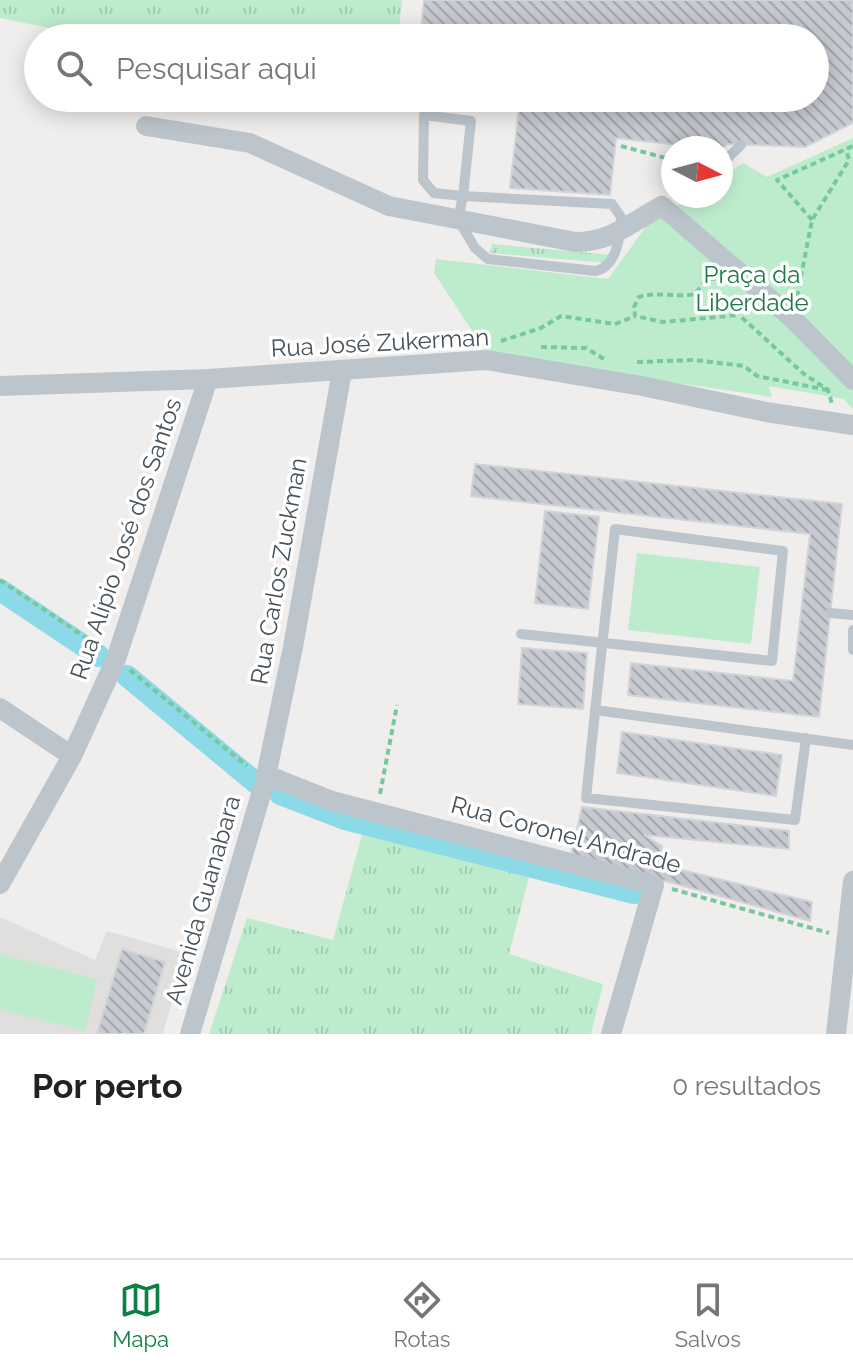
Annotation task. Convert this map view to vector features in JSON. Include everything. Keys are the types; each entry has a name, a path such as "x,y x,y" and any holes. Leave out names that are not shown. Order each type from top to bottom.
{"street":[{"path":"146,126 250,143 389,206 575,242 591,242 619,234 661,206"},
{"path":"675,208 853,380"},
{"name":"Rua José Zukerman","path":"0,386 208,379 486,360 846,425"},
{"name":"Rua Carlos Zuckman","path":"270,779 342,371"},
{"name":"Rua Alípio José dos Santos","path":"0,884 72,756 116,659 208,379"},
{"path":"0,708 72,756"},
{"name":"Rua Coronel Andrade","path":"270,779 332,801 654,885"},
{"name":"Avenida Guanabara","path":"190,1034 270,779"},
{"path":"836,1034 849,968 846,937 853,881"},
{"path":"611,1034 654,885"}],"lane":[{"path":"463,196 458,219 475,248 488,259 587,270 610,265 621,217 612,204 463,196 434,193 423,180 424,115 471,121 463,196"},
{"path":"733,153 741,145"},
{"path":"521,634 602,644 772,661 783,551 615,529 602,644 586,798 795,820 806,738"},
{"path":"830,613 853,615"},
{"path":"853,630 853,650"},
{"path":"595,710 853,745"}],"path":[{"path":"621,146 661,157"},
{"path":"812,220 777,180 853,146"},
{"path":"793,319 812,220 849,160 846,149"},
{"path":"635,316 634,307 639,297 649,293 675,298 695,294 706,280 718,278"},
{"path":"504,348 489,347 541,328 561,316 615,324 635,316 663,322 739,315"},
{"path":"746,320 804,374 828,390 846,425"},
{"path":"533,348 561,345 586,348 605,359 618,361"},
{"path":"630,362 695,360 744,366 757,376 828,390"},
{"path":"0,580 116,659 270,779"},
{"path":"376,812 397,705"},
{"name":"Rua Coronel Andrade","path":"654,885 846,937"}],"shaded area":[{"path":"0,917 95,960 107,931 185,953 163,1034 0,1034"}],"green space":[{"path":"0,0 402,0 399,24 30,24 0,18"},
{"name":"Praça da Liberdade","path":"853,138 853,409 844,399 769,386 772,397 488,355 434,273 436,259 608,279 647,225 673,208 733,208 733,170 743,163 767,177"},
{"path":"492,244 612,255 608,263 490,253"},
{"path":"637,553 760,567 751,644 628,630"},
{"path":"363,831 529,877 509,954 603,984 591,1034 209,1034 247,918 333,940"},
{"path":"0,954 97,979 85,1031 0,1010"}],"building":[{"path":"424,0 853,0 853,123 805,147 733,144 733,136 661,136 661,143 616,138 610,195 510,188 518,112 829,112 829,24 421,24"},
{"path":"475,464 842,504 819,717 628,695 631,663 793,681 810,534 471,496"},
{"path":"545,511 599,517 588,609 535,603"},
{"path":"522,648 587,653 583,709 518,704"},
{"path":"622,732 782,755 776,796 617,773"},
{"path":"582,807 789,831 789,849 644,835 662,846 658,864 812,902 810,921 571,855"},
{"path":"122,949 165,962 144,1034 97,1034"}],"waterway":[{"path":"0,590 99,656"},
{"path":"127,676 255,782"},
{"path":"280,794 345,819 634,893"}]}
